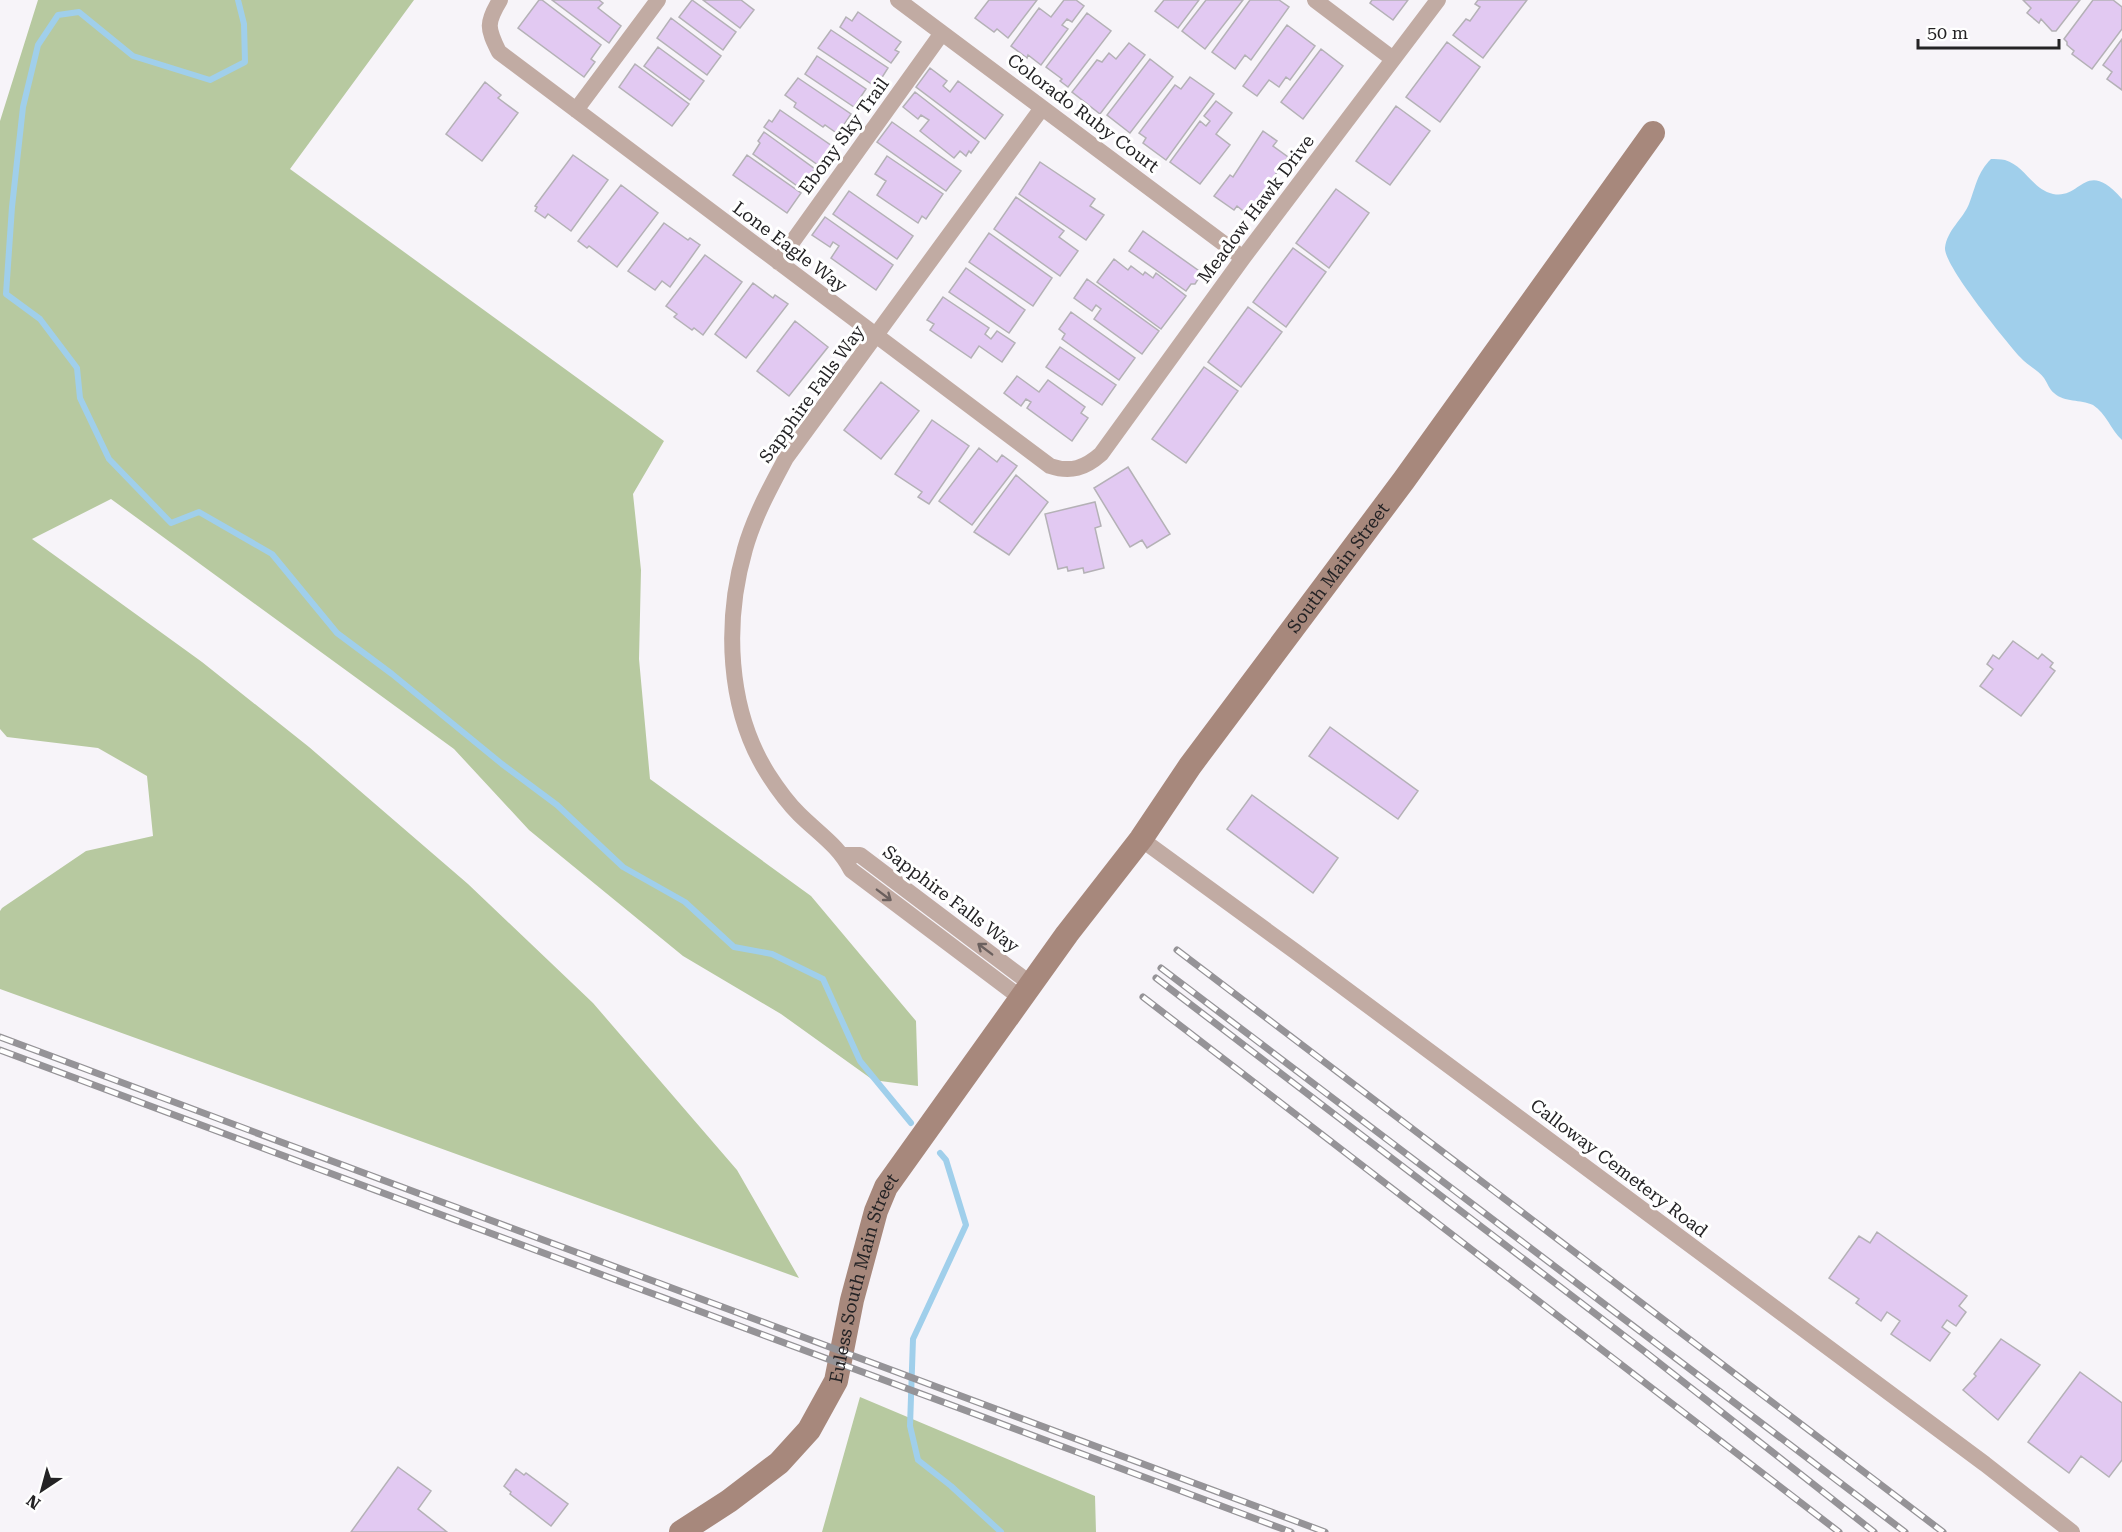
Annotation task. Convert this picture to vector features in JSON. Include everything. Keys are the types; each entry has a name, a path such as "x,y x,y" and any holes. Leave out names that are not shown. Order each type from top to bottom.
{"street":[{"name":"Lone Eagle Way","path":"500,0 492,14 489,33 499,52 1050,466 1063,470 1076,469 1089,464 1101,454 1108,444"},
{"path":"576,110 658,0"},
{"name":"Colorado Ruby Court","path":"898,0 1243,258"},
{"path":"1315,0 1394,58"},
{"name":"Meadow Hawk Drive","path":"1108,444 1243,258 1438,0"},
{"name":"Ebony Sky Trail","path":"778,262 942,33"},
{"name":"Sapphire Falls Way","path":"1026,991 860,855 843,855 797,812 768,774 749,734 737,691 732,644 735,597 745,549 762,502 781,467 1042,108"},
{"name":"South Main Street","path":"1026,991 1141,839 1190,766 1404,480 1653,133"},
{"name":"Calloway Cemetery Road","path":"1141,839 1966,1450 2072,1532"},
{"name":"Euless South Main Street","path":"681,1532 729,1501 779,1463 810,1430 836,1381 852,1300 876,1211 886,1187 1026,991"}],"green space":[{"path":"38,0 414,0 290,169 664,441 633,494 641,570 639,659 650,779 811,896 916,1021 918,1086 873,1080 781,1014 683,956 529,830 454,749 111,499 32,539 202,662 309,747 468,884 593,1003 737,1170 799,1278 0,989 0,911 2,908 86,851 153,836 147,776 98,748 7,737 0,729 0,121"},
{"path":"860,1397 1095,1496 1096,1532 822,1532"}],"water":[{"path":"1991,159 2012,163 2046,192 2063,194 2084,183 2100,181 2122,199 2122,440 2093,405 2063,398 2052,391 2042,375 2020,357 1990,320 1947,257 1946,242 1969,204 1980,175"}],"building":[{"path":"539,0 601,45 591,59 595,62 584,77 518,28"},
{"path":"552,0 599,0 603,3 598,8 621,26 609,43"},
{"path":"692,0 736,32 723,50 679,17"},
{"path":"703,0 741,0 754,10 740,28"},
{"path":"989,0 1037,0 1008,38 997,29 994,32 975,18"},
{"path":"1064,0 1076,0 1084,6 1072,22 1067,19 1062,25 1068,29 1041,65 1011,46 1039,8 1051,17"},
{"path":"1164,0 1199,0 1178,28 1155,11"},
{"path":"1206,0 1243,0 1205,49 1182,31"},
{"path":"1250,0 1279,0 1289,7 1251,60 1245,55 1235,69 1212,52"},
{"path":"1372,0 1408,0 1393,20 1370,3"},
{"path":"1478,0 1527,0 1483,58 1453,35 1466,19 1470,21 1480,7 1475,4"},
{"path":"2023,0 2080,0 2056,31 2052,31 2041,19 2039,23 2027,13 2031,8"},
{"path":"2093,0 2113,0 2122,7 2122,29 2092,69 2072,54 2074,51 2064,39"},
{"path":"858,12 901,42 895,50 899,52 891,63 840,27 846,17 852,21"},
{"path":"1087,13 1111,31 1068,87 1060,81 1062,79 1046,67"},
{"path":"671,18 721,56 707,75 657,38"},
{"path":"1287,25 1315,46 1290,80 1286,77 1279,87 1269,80 1257,96 1243,86"},
{"path":"831,30 888,68 876,87 818,48"},
{"path":"2122,39 2122,90 2107,79 2112,72 2103,65"},
{"path":"1447,42 1480,67 1440,122 1406,97"},
{"path":"1129,43 1145,55 1100,114 1072,92 1097,60 1102,62 1109,53 1116,59"},
{"path":"658,47 704,81 690,100 644,66"},
{"path":"1321,49 1343,66 1303,119 1281,102"},
{"path":"817,56 866,89 854,107 805,74"},
{"path":"1150,59 1173,77 1130,133 1107,115"},
{"path":"635,64 689,104 672,126 619,87"},
{"path":"930,68 947,81 943,86 950,92 958,81 1003,115 985,139 916,87"},
{"path":"1190,77 1214,94 1166,160 1143,143 1146,138 1139,133 1175,85 1181,89"},
{"path":"798,78 851,114 838,134 825,125 823,127 794,107 796,103 785,95"},
{"path":"485,82 501,95 498,98 518,113 482,161 446,134"},
{"path":"915,92 979,142 971,153 969,151 966,156 960,151 954,158 920,131 929,120 921,115 918,119 903,107"},
{"path":"1216,101 1232,113 1216,134 1230,145 1200,184 1170,162 1200,121 1206,126 1210,121 1204,116"},
{"path":"1396,106 1430,131 1390,185 1356,161"},
{"path":"780,110 832,146 818,165 764,127 769,120 772,122"},
{"path":"892,122 961,171 946,191 877,142"},
{"path":"1263,131 1277,141 1273,146 1288,157 1247,214 1237,206 1234,210 1214,196 1230,175 1233,177"},
{"path":"764,132 815,169 800,188 753,154"},
{"path":"573,155 608,180 571,231 548,214 545,218 535,211 537,207 535,206"},
{"path":"747,155 801,193 787,213 733,175"},
{"path":"887,156 943,194 926,219 922,216 918,223 877,195 886,181 875,174"},
{"path":"1040,162 1095,199 1090,206 1104,215 1086,240 1019,194"},
{"path":"621,185 658,213 617,267 589,246 587,248 578,241"},
{"path":"1336,189 1369,213 1329,268 1296,243"},
{"path":"849,191 913,236 897,259 833,214"},
{"path":"1016,197 1064,231 1059,237 1078,251 1060,276 994,229"},
{"path":"825,217 893,265 876,290 831,258 839,246 833,242 830,247 812,235"},
{"path":"664,223 688,240 690,238 700,245 670,287 662,281 655,290 628,271"},
{"path":"1143,231 1202,273 1195,284 1191,284 1186,291 1129,251"},
{"path":"989,233 1052,278 1033,306 969,262"},
{"path":"1293,248 1326,272 1286,327 1253,302"},
{"path":"705,255 742,282 703,335 674,317 677,314 666,306"},
{"path":"1114,259 1128,270 1131,266 1143,275 1145,272 1153,278 1156,273 1186,296 1161,329 1097,282"},
{"path":"966,268 1025,310 1009,333 949,292"},
{"path":"1087,279 1159,331 1142,354 1094,319 1101,309 1096,305 1092,311 1074,298"},
{"path":"753,283 773,298 775,295 788,304 746,358 715,334"},
{"path":"943,297 989,328 985,334 991,339 997,331 1015,343 1002,362 979,346 971,358 930,330 934,324 927,320"},
{"path":"1248,307 1282,332 1241,387 1208,362"},
{"path":"1071,312 1135,358 1119,380 1062,339 1065,334 1059,329"},
{"path":"795,321 828,347 789,396 757,371"},
{"path":"1060,347 1116,385 1102,405 1046,367"},
{"path":"1204,367 1238,391 1186,463 1152,439"},
{"path":"1017,376 1039,392 1048,380 1085,407 1081,413 1088,418 1072,441 1027,408 1031,402 1026,399 1021,406 1004,393"},
{"path":"881,382 919,411 881,459 844,430"},
{"path":"932,420 969,446 929,504 918,497 922,492 895,474"},
{"path":"979,448 997,462 1002,455 1017,466 972,525 939,501"},
{"path":"1128,467 1170,534 1147,548 1142,540 1130,547 1094,488"},
{"path":"1016,475 1048,502 1009,555 974,532"},
{"path":"1095,502 1101,526 1095,528 1104,568 1084,573 1083,568 1068,571 1067,567 1058,569 1045,514"},
{"path":"2013,641 2038,659 2042,654 2053,663 2050,667 2055,671 2021,716 1980,686 1993,669 1987,664 1993,655 1999,659"},
{"path":"1330,727 1418,791 1398,819 1309,756"},
{"path":"1252,795 1338,858 1313,893 1227,829"},
{"path":"1877,1232 1967,1296 1959,1306 1966,1312 1956,1326 1947,1320 1942,1327 1950,1333 1930,1361 1891,1334 1900,1321 1887,1312 1881,1321 1856,1303 1859,1299 1829,1278 1859,1236 1870,1243"},
{"path":"2001,1339 2040,1365 1998,1420 1963,1390 1976,1376 1974,1374"},
{"path":"2080,1372 2122,1403 2122,1460 2109,1477 2081,1456 2069,1473 2028,1442"},
{"path":"398,1467 431,1491 418,1509 447,1532 351,1532"},
{"path":"516,1469 524,1475 526,1473 568,1504 551,1526 510,1494 511,1492 504,1486"}],"waterway":[{"path":"238,0 244,24 245,62 210,80 133,56 79,12 58,15 38,45 23,107 12,207 6,294 40,319 77,368 80,398 109,459 171,523 199,512 272,554 337,633 557,805 623,867 685,902 734,947 772,954 823,979 860,1061 911,1123"},
{"path":"940,1153 946,1160 966,1225 913,1339 910,1426 918,1460 951,1486 1001,1532"}],"railway":[{"path":"1177,950 1943,1532"},
{"path":"1161,968 1905,1532"},
{"path":"1156,978 1644,1351 1874,1532"},
{"path":"1143,997 1839,1532"},
{"path":"0,1037 1325,1532"},
{"path":"0,1050 1291,1532"}]}
